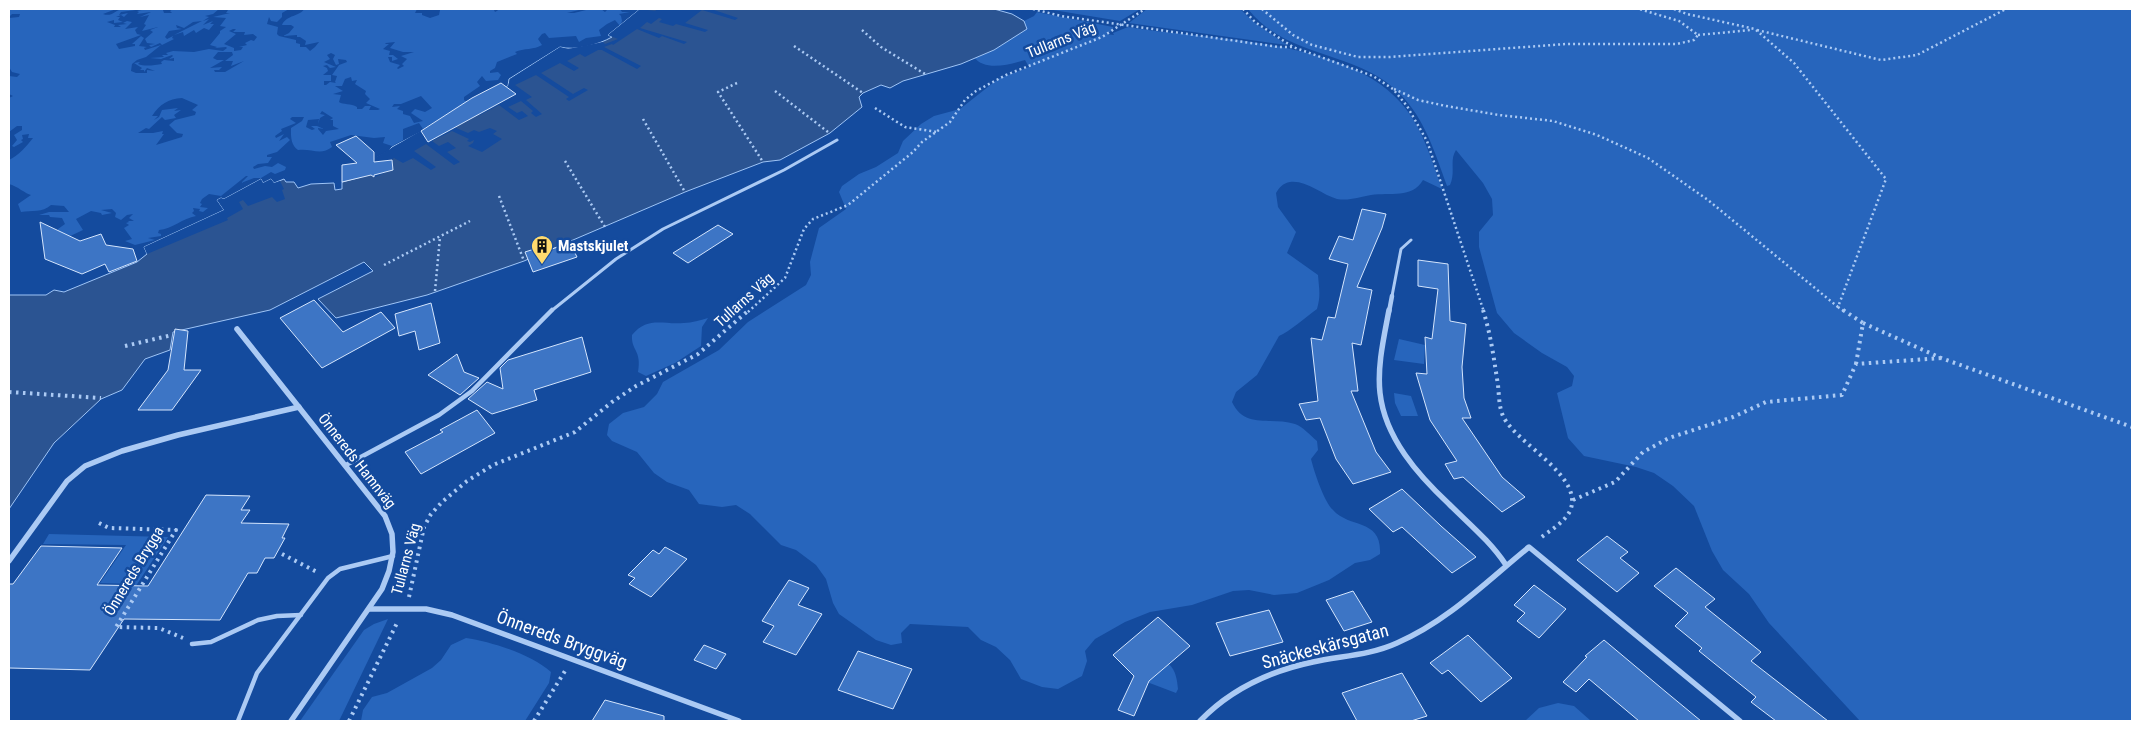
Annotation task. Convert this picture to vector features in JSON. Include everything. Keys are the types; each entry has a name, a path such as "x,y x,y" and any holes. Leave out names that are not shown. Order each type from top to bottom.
{"street":[{"path":"1392,296 1379,376 1380,395 1393,435 1423,477 1449,504 1487,538 1506,565"},
{"name":"Önnereds Hamnväg","path":"237,329 346,465 385,516 390,527 393,556 391,571 370,609 290,721"},
{"path":"9,561 67,481 85,466 122,451 178,435 299,407"},
{"path":"1529,547 1740,721"},
{"name":"Snäckeskärsgatan","path":"1200,721 1228,697 1253,682 1278,671 1312,662 1380,649 1417,633 1467,598 1529,547"},
{"name":"Önnereds Bryggväg","path":"370,609 426,609 452,615 739,721"}],"lane":[{"path":"346,465 439,415 472,391 558,304 616,259 663,229 784,170 837,140"},
{"path":"1392,296 1401,249 1411,240"},
{"path":"238,721 257,673 328,578 340,569 393,556"},
{"path":"192,644 211,642 258,620 277,616 301,615"}],"path":[{"path":"1033,9 1061,16 1123,25 1279,47 1293,46"},
{"name":"Tullarns Väg","path":"349,721 412,589 424,527 431,514 442,502 467,481 493,465 575,432 612,402 636,386 698,354 785,278 804,229 813,219 848,204 913,152 922,142 950,122 964,100 992,81 1102,37 1145,9"},
{"path":"1243,9 1255,22 1293,46 1355,68 1393,89 1418,100 1499,116 1553,121 1596,134 1648,158 1708,200 1838,307 1863,323 1941,358 2132,427"},
{"path":"1262,9 1293,35 1312,45 1358,57 1389,57 1566,44 1677,44 1694,40 1698,34"},
{"path":"1639,9 1680,22 1694,29 1698,34"},
{"path":"1674,9 1687,14 1881,60 1917,55 2006,9"},
{"path":"1698,34 1755,29 1794,62 1886,179 1838,307"},
{"path":"862,30 881,47 925,74"},
{"path":"794,46 863,93"},
{"path":"737,83 718,92 763,162"},
{"path":"1393,89 1407,106 1427,141 1457,227 1489,328 1502,414 1508,426 1556,469 1570,489 1573,500 1571,509 1565,518 1529,547"},
{"path":"775,91 830,133"},
{"path":"875,108 905,127 938,132"},
{"path":"643,119 685,192"},
{"path":"564,161 605,227"},
{"path":"499,196 524,262"},
{"path":"384,265 470,221"},
{"path":"434,291 440,236"},
{"path":"1573,500 1614,482 1643,452 1669,438 1733,417 1766,402 1842,395 1856,364 1863,323"},
{"path":"125,346 172,335"},
{"path":"1856,364 1941,358"},
{"path":"9,392 101,398"},
{"name":"Önnereds Brygga","path":"98,523 109,528 176,530 116,626 159,627 173,631 192,644"},
{"path":"282,554 328,578"},
{"path":"534,721 573,659"}],"shaded area":[{"path":"124,8 143,9 121,12 119,15 128,13 124,17 121,15 116,17 120,17 118,20 123,22 114,23 114,20 107,22 115,25 114,27 121,27 118,25 127,24 123,23 127,21 132,22 125,29 138,27 135,30 137,34 141,35 116,44 119,49 135,46 135,44 132,44 141,36 144,38 139,46 147,47 144,48 145,50 161,45 146,57 137,60 132,64 131,71 147,73 147,70 155,71 147,68 144,72 144,70 140,70 142,68 134,63 140,62 138,64 150,66 162,64 161,62 164,60 174,61 174,58 169,59 172,55 161,59 150,58 164,57 162,55 168,55 166,53 173,51 194,52 209,49 223,51 227,48 215,48 217,47 210,45 220,31 226,27 220,26 226,18 213,17 230,13 226,13 228,10 225,9 289,9 282,13 282,17 277,22 271,21 269,17 267,24 278,27 277,34 279,36 296,40 300,47 306,47 310,51 319,42 305,45 306,41 297,37 297,35 283,36 294,27 282,25 284,22 304,9 417,9 415,13 422,13 422,15 430,18 439,15 440,10 444,9 489,9 495,12 500,9 583,9 567,13 574,13 585,9 601,9 605,12 607,10 620,9 622,12 630,12 619,14 622,21 620,26 615,20 599,30 601,36 586,38 579,42 576,36 549,38 545,33 542,34 538,39 542,45 515,52 517,54 497,62 495,68 490,73 498,72 501,75 498,80 486,81 482,76 477,82 480,86 464,97 464,100 467,102 423,129 419,123 403,129 403,140 392,146 383,143 385,137 374,138 351,135 330,142 332,147 328,150 298,150 292,142 291,128 302,121 304,117 292,117 290,119 296,123 281,129 282,131 275,136 276,138 284,134 279,141 287,137 290,140 277,152 267,155 267,157 272,157 268,163 258,164 253,167 254,169 265,166 272,167 278,163 286,167 285,170 275,174 271,172 261,178 254,178 241,183 248,176 246,176 221,196 209,194 200,203 202,204 200,207 208,208 203,212 199,211 200,209 193,208 194,211 192,213 196,216 159,230 158,233 161,236 148,238 155,240 135,245 125,241 132,239 124,228 129,225 126,223 128,221 134,221 129,218 133,214 127,215 121,220 115,217 116,213 112,209 101,210 112,213 102,215 101,213 91,211 76,219 83,230 66,238 58,233 58,229 65,224 62,218 39,215 49,212 69,212 64,206 51,205 40,210 21,212 18,204 31,195 9,184 9,160 16,156 33,138 28,138 29,134 22,135 23,139 21,140 23,142 14,147 12,146 17,140 14,135 22,130 22,126 17,126 9,132 9,98 13,96 9,94 9,76 17,77 20,74 12,72 9,67 9,18 19,17 20,14 12,14 9,17 9,9 116,9 103,14 109,15","holes":["236,29 233,32 245,32 244,35 253,34 257,37 254,41 251,40 245,43 247,45 239,47 243,47 241,50 234,51 234,48 224,44 236,34 229,31","395,42 390,48 403,52 414,52 401,56 407,59 402,64 404,66 398,69 400,65 390,62 388,57 392,57 392,61 398,59 393,55 389,55 390,51 383,49 389,44 386,43","218,52 232,52 233,55 225,61 233,61 231,66 244,61 225,72 215,72 214,70 219,70 222,67 210,68 224,60 213,58","331,53 335,55 333,59 336,65 339,64 338,59 346,60 347,62 339,65 332,75 337,76 336,83 330,82 324,85 324,81 331,81 331,75 323,75 328,71 323,66 336,67 324,62 330,59 327,55","351,77 352,81 357,80 355,84 366,91 365,94 370,99 366,103 380,109 369,110 371,106 357,109 355,106 339,102 341,95 333,94 343,91 335,86 342,86 345,79","421,96 432,108 425,112 415,109 411,113 423,121 414,123 410,116 403,114 403,111 397,109 400,106 392,107 394,104 401,104","182,98 198,105 192,110 196,112 195,115 175,120 169,125 177,133 183,134 182,137 156,145 164,134 162,134 163,131 138,133 146,128 149,129 162,117 165,120 176,118 174,115 181,110 174,111 178,108 162,110 159,117 154,120 158,116 152,116 161,105 168,101","322,111 333,118 330,120 333,120 333,126 339,129 326,131 323,135 318,128 324,129 311,126 315,129 312,130 306,127 308,120 319,119 318,124 320,118 325,115 320,114"]},
{"path":"146,9 163,10 164,13 172,13 170,11 173,9 219,9 213,14 205,16 209,17 203,21 209,19 203,25 213,21 210,24 214,24 209,30 204,28 196,33 194,30 184,36 183,32 174,35 202,21 193,22 184,28 176,25 177,28 182,29 169,31 165,37 167,39 173,36 172,38 174,39 162,45 160,43 151,47 149,45 155,44 147,43 145,39 153,32 150,30 158,27 142,31 149,15 140,17 151,12 137,14 139,12 137,11"},
{"path":"640,9 994,9 1012,14 1024,21 1027,29 994,50 961,64 903,81 890,88 881,85 863,93 859,97 862,107 830,133 780,160 763,162 685,192 524,261 427,295 336,318 318,299 373,271 364,262 270,310 173,332 170,350 145,359 122,390 101,399 54,443 9,509 9,295 46,295 54,290 64,292 137,262 147,254 144,247 224,210 217,200 224,199 261,179 263,183 271,179 274,183 284,179 286,182 294,182 298,188 311,184 334,183 335,190 342,189 342,182 361,177 360,172 355,170 387,152 392,147 508,86 509,79 560,47 586,46 612,37 608,35"},
{"path":"1047,9 1140,9 1120,21"},
{"path":"1147,9 1240,9 1255,23 1287,45 1129,23"},
{"path":"1248,9 2132,9 2132,721 1860,721 1769,623 1749,594 1723,570 1712,551 1694,506 1673,486 1654,473 1636,467 1584,456 1568,438 1557,393 1572,386 1574,376 1567,367 1542,353 1514,333 1497,313 1479,247 1479,232 1493,215 1492,199 1483,183 1456,150 1453,158 1452,180 1450,185 1447,186 1423,125 1400,94 1383,80 1364,69 1283,38 1264,25"},
{"path":"1037,12 1113,27 1113,30 1106,34 1114,35 1113,33 1128,27 1238,40 1278,46 1316,55 1351,68 1382,85 1406,109 1423,137 1442,189 1423,180 1413,190 1407,192 1337,199 1302,183 1290,182 1280,188 1276,193 1278,207 1296,232 1287,253 1318,275 1317,309 1293,328 1279,336 1257,375 1236,392 1232,402 1237,411 1244,416 1251,419 1295,424 1304,429 1317,441 1318,450 1311,459 1326,500 1340,516 1370,529 1376,535 1380,554 1370,560 1355,563 1329,580 1297,593 1274,595 1249,590 1233,591 1192,605 1150,612 1125,622 1095,639 1085,651 1087,661 1082,676 1058,689 1042,687 1021,679 1010,660 996,647 981,640 968,627 910,624 901,633 902,643 891,645 876,640 839,614 833,603 826,579 816,565 796,550 781,545 750,514 736,505 722,507 699,504 689,490 667,482 654,473 637,452 612,441 607,435 609,424 623,413 644,407 657,394 663,382 719,350 748,322 806,285 811,275 810,262 819,228 846,209 839,192 842,186 859,174 876,167 898,153 903,141 921,124 934,116 960,109 998,79 1029,67 1025,60 991,66 979,62 974,57 994,50 1026,29 1024,21 1034,16"},
{"path":"708,318 702,327 701,346 675,363 646,376 638,372 639,359 633,344 632,335 638,329 650,323 687,323"},
{"path":"1399,339 1425,345 1424,364 1394,360"},
{"path":"1394,393 1411,396 1418,416 1401,416 1395,403"},
{"path":"49,534 168,537 111,624 106,624 133,584 100,583 126,545 43,544"},
{"path":"388,619 339,721 300,721 364,630"},
{"path":"466,638 487,642 522,654 551,672 549,683 525,721 361,721 363,710 372,697 387,693 432,668 441,660 451,645"},
{"path":"1169,664 1177,679 1178,689 1176,693 1147,682"},
{"path":"1558,703 1574,706 1591,721 1525,721 1539,708"}],"pier":[{"path":"640,9 655,11 658,9 711,9 738,18 735,20 702,10 685,23 708,30 705,32 676,24 673,26 659,22 662,19 659,18 651,24 647,22 640,28 687,42 684,44 662,36 659,38 637,29 613,45 604,47 641,66 637,69 602,50 598,50 585,57 580,54 567,61 579,68 574,71 560,63 541,73 573,94 584,88 588,90 569,101 566,99 569,97 536,75 515,85 532,97 526,100 542,114 536,117 531,113 533,111 521,101 508,107 517,113 522,111 528,116 519,120 499,105 480,115 474,112 449,125 468,133 474,130 479,132 490,128 497,131 493,134 502,139 482,152 468,146 474,140 467,141 469,139 452,131 432,141 439,146 448,142 456,148 447,152 460,162 454,165 426,144 414,151 436,167 431,170 413,158 403,163 394,158 386,163 391,170 375,177 361,166 439,120 475,104 508,86 510,79 560,47 568,49 603,42 605,44 618,39 608,35"},
{"path":"261,179 263,183 271,179 274,183 280,181 284,189 282,190 285,199 277,202 272,197 248,206 243,200 239,202 243,209 227,218 228,220 147,254 144,247 224,210 217,200 224,199"}],"building":[{"path":"501,83 516,94 428,142 421,131 472,98"},
{"path":"356,136 374,152 374,162 392,160 393,170 374,175 374,177 371,175 342,182 342,165 357,163 336,145"},
{"path":"1362,209 1386,214 1357,287 1372,290 1361,345 1352,343 1358,391 1351,391 1376,452 1391,472 1353,484 1336,459 1320,418 1306,420 1299,404 1318,401 1311,338 1322,340 1328,317 1335,318 1348,264 1329,259 1339,236 1353,240"},
{"path":"40,222 80,241 101,234 106,245 133,249 137,261 109,272 105,264 82,274 45,259"},
{"path":"718,225 733,234 688,263 673,253"},
{"name":"Mastskjulet","path":"570,243 577,257 533,272 525,252 550,244 552,249"},
{"path":"1418,260 1448,264 1450,321 1466,324 1462,367 1464,398 1471,418 1462,418 1502,477 1525,497 1502,512 1463,477 1454,479 1445,464 1457,461 1430,420 1416,373 1427,374 1425,337 1432,339 1438,289 1418,286"},
{"path":"314,300 343,332 381,312 395,328 322,368 280,318"},
{"path":"431,303 440,343 419,350 415,331 399,336 395,314"},
{"path":"175,329 188,331 184,370 201,370 172,410 138,410 168,370"},
{"path":"582,337 591,372 534,390 537,400 492,414 468,399 487,382 503,389 500,368 508,360"},
{"path":"457,354 464,372 479,378 460,395 428,375"},
{"path":"477,410 495,433 421,474 405,452 443,432 440,430"},
{"path":"1402,489 1476,557 1452,573 1402,527 1393,532 1369,509"},
{"path":"206,495 250,496 241,510 250,510 241,523 289,524 282,538 285,538 274,558 265,558 257,573 248,573 220,620 124,619 90,670 9,668 9,584 13,584 41,546 122,548 97,585 148,586"},
{"path":"1607,536 1628,552 1620,558 1639,573 1617,592 1577,560"},
{"path":"665,547 687,559 651,597 629,584 635,578 628,575 653,550 659,554"},
{"path":"1676,568 1715,599 1705,607 1761,652 1751,661 1828,721 1776,721 1751,702 1756,697 1699,651 1702,648 1675,626 1688,613 1654,586"},
{"path":"789,580 809,588 798,605 822,614 796,655 763,642 774,626 762,621"},
{"path":"1534,585 1566,609 1539,638 1517,621 1525,613 1514,605"},
{"path":"1353,591 1372,622 1344,631 1326,600"},
{"path":"1269,610 1283,642 1230,656 1216,623"},
{"path":"1158,617 1190,646 1149,681 1134,716 1118,710 1134,676 1113,655"},
{"path":"1468,635 1512,678 1481,702 1448,670 1442,674 1430,663"},
{"path":"1604,640 1701,721 1639,721 1589,679 1576,692 1563,682 1587,657 1585,656"},
{"path":"704,645 726,654 716,669 694,660"},
{"path":"858,651 912,669 893,709 838,690"},
{"path":"1402,673 1427,716 1411,721 1357,721 1342,693"},
{"path":"605,700 664,716 664,721 592,721"}],"place":[{"name":"Mastskjulet","path":"542,265"}]}
